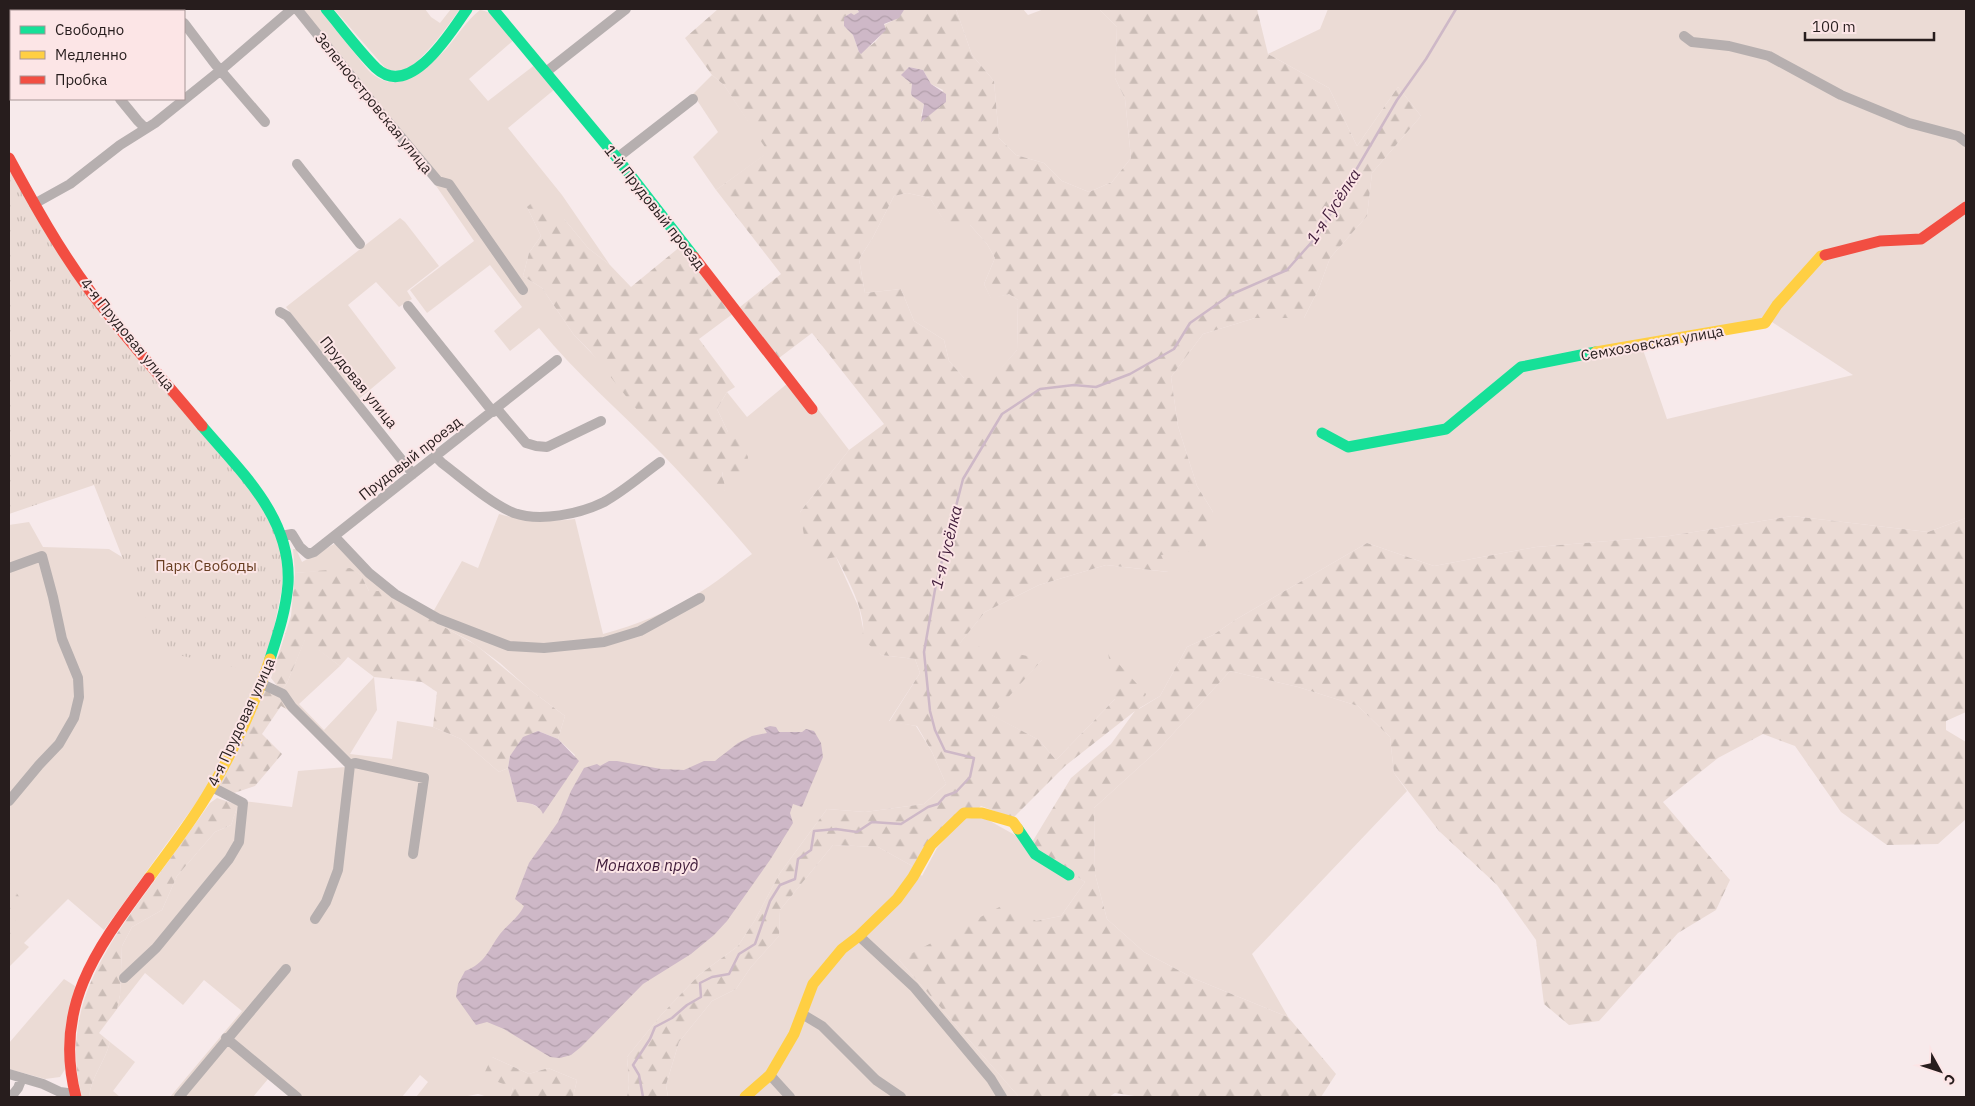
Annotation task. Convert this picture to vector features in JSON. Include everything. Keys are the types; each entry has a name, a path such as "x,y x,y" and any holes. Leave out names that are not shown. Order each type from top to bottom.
{"street":[{"path":"185,99 292,9"},
{"name":"Зеленоостровская улица","path":"298,9 379,111 438,181 448,184 523,290"},
{"name":"Зеленоостровская улица","path":"326,9 377,69 385,75 396,78 407,74 423,64 441,45 467,9"},
{"name":"1-й Прудовый проезд","path":"493,9 616,158 812,409"},
{"path":"546,72 626,9"},
{"path":"185,24 264,122"},
{"path":"1684,36 1692,42 1729,46 1769,56 1841,95 1909,123 1958,136 1966,142"},
{"path":"616,158 693,99"},
{"path":"121,100 145,128"},
{"path":"34,204 70,184 120,145 155,123 184,100"},
{"name":"4-я Прудовая улица","path":"9,158 34,204 67,257 103,308 244,476 272,515 281,536 288,563 284,616 262,684 212,787 110,932 78,993 71,1022 70,1048 71,1077 75,1095"},
{"path":"297,164 360,244"},
{"name":"Семхозовская улица","path":"1322,433 1348,447 1446,430 1521,368 1648,342 1765,323 1777,305 1821,256 1880,241 1921,239 1966,206"},
{"path":"408,306 495,410 526,443 547,447 601,421"},
{"name":"Прудовая улица","path":"280,312 287,316 413,474"},
{"name":"Прудовый проезд","path":"281,536 292,534 300,547 308,554 314,552 557,360"},
{"path":"435,456 501,506 516,513 551,517 565,515 604,502 660,462"},
{"path":"335,537 369,573 396,594 439,619 509,646 544,648 604,642 640,631 700,598"},
{"path":"9,568 42,556 54,597 62,639 78,678 79,696 74,718 59,744 9,801"},
{"path":"262,684 283,694 292,707 350,765"},
{"path":"350,765 355,762 424,778 413,854"},
{"path":"315,919 326,902 338,870 350,765"},
{"path":"124,978 156,948 229,859 239,842 242,804 212,787"},
{"path":"745,1097 770,1075 794,1034 813,984 842,950 897,899 913,877 930,845 964,813 982,813 1013,822 1035,854 1069,875"},
{"path":"859,936 914,987 991,1079 1002,1097"},
{"path":"179,1097 226,1038 286,969"},
{"path":"802,1014 822,1026 876,1080 901,1097"},
{"path":"226,1038 297,1097"},
{"path":"9,1074 43,1084 60,1092 75,1095"},
{"path":"770,1075 790,1097"},
{"path":"11,1097 18,1088 22,1078"}],"green space":[{"path":"295,9 319,9 369,71 385,81 392,82 412,76 440,55 480,10 486,11 500,21 515,39 469,79 488,101 536,64 555,89 508,128 562,195 610,265 588,248 565,220 527,207 541,236 529,253 523,276 542,288 574,335 725,491 722,471 728,432 717,409 727,392 747,417 794,378 849,450 800,512 836,557 859,608 864,633 881,655 915,659 920,673 889,721 916,726 932,752 946,784 924,804 865,812 827,809 780,873 755,920 738,946 699,975 662,1014 627,1057 629,1085 627,1097 573,1097 577,1080 548,1068 529,1074 492,1057 513,1088 510,1097 488,1097 478,1094 463,1097 416,1097 428,1082 420,1075 402,1097 303,1097 273,1073 253,1097 170,1097 242,1011 204,980 183,1005 145,973 117,1009 120,995 122,946 132,927 162,910 177,876 215,832 231,825 238,805 243,801 292,807 298,771 346,767 281,691 287,683 305,639 340,666 299,704 324,730 374,677 377,710 350,754 392,759 397,721 433,727 461,739 499,772 508,768 517,802 528,802 541,809 575,755 558,739 565,716 470,641 423,616 369,591 361,575 350,569 295,573 293,549 296,549 302,562 334,544 344,545 371,571 398,592 433,612 462,561 478,568 499,514 537,520 575,519 603,634 662,613 710,586 752,554 674,466 583,377 539,328 510,351 494,331 522,307 490,265 427,313 410,290 474,241 432,180"},
{"path":"334,9 425,9 431,17 440,23 451,9 460,9 434,44 410,67 403,70 387,70"},
{"path":"718,9 857,9 859,12 853,16 851,13 844,17 844,26 853,35 859,52 876,42 884,25 894,20 904,10 896,9 956,9 972,55 994,81 999,138 1016,155 1044,163 1062,181 1089,192 1112,182 1131,158 1125,99 1115,78 1117,27 1099,9 1257,9 1268,54 1329,88 1357,146 1398,87 1421,116 1372,173 1367,216 1330,258 1319,288 1304,318 1255,318 1203,334 1171,377 1178,426 1197,486 1213,512 1205,549 1161,555 1169,572 1106,565 1039,585 985,612 960,643 1043,659 992,715 1039,740 1056,760 1115,699 1108,652 1146,694 1139,709 1160,696 1187,647 1213,635 1235,620 1367,543 1434,566 1536,547 1669,536 1792,516 1928,532 1966,518 1966,712 1946,721 1946,730 1966,742 1966,819 1938,844 1887,845 1841,812 1795,746 1763,734 1718,758 1663,802 1730,880 1716,910 1678,933 1599,1021 1569,1025 1544,1004 1536,940 1497,885 1439,831 1394,773 1390,737 1358,706 1298,687 1230,671 1159,749 1094,808 1095,874 1107,919 1144,952 1195,979 1288,1017 1336,1074 1321,1097 1141,1097 1115,1093 1109,1097 1019,1097 899,960 1007,903 1036,921 1061,916 1085,882 1031,844 1071,778 1111,744 1135,711 1065,766 1013,818 981,806 914,867 878,847 833,845 780,910 779,936 751,967 736,989 712,1001 679,1042 666,1085 668,1097 627,1097 629,1085 627,1057 662,1014 699,975 738,946 755,920 780,873 827,809 865,812 924,804 946,784 932,752 917,726 889,722 920,673 915,659 881,655 861,638 863,620 860,609 851,585 836,557 814,561 806,547 800,512 849,450 884,424 812,333 779,358 740,307 781,274 716,190 768,152 724,85 712,75 685,38","holes":["909,67 923,70 931,84 943,90 940,107 930,114 921,116 924,104 911,93 912,84 902,75","907,193 930,198 947,226 970,225 987,244 995,258 984,284 991,299 1009,294 1018,300 1017,350 993,377 964,378 949,361 944,340 914,321 901,289 865,293 859,259 872,239 894,196"]},
{"path":"956,9 1023,9 1028,15 1044,9 1099,9 1117,27 1115,78 1125,99 1131,158 1112,182 1089,192 1062,181 1044,163 1016,155 999,138 994,81 972,55"},
{"path":"1328,9 1966,9 1966,518 1928,532 1792,516 1669,536 1536,547 1434,566 1367,543 1235,620 1213,635 1187,647 1160,696 1138,709 1115,699 1056,760 1039,740 991,715 1042,660 959,644 985,612 1039,585 1106,565 1168,572 1160,555 1213,512 1197,486 1178,426 1171,377 1203,334 1255,318 1304,318 1319,288 1330,258 1367,216 1372,173 1421,116 1398,87 1357,146 1329,88 1268,54 1320,29","holes":["1769,320 1853,375 1667,419 1641,344"]},
{"path":"712,75 724,85 769,152 716,190 693,157 718,132 693,94"},
{"name":"Парк Свободы","path":"9,167 32,207 242,478 266,514 277,536 284,562 282,588 270,648 249,670 159,651 94,485 9,514"},
{"path":"907,193 930,198 947,225 970,225 987,244 995,258 984,284 991,298 1009,294 1018,300 1017,350 993,378 964,378 949,361 944,340 914,321 901,289 865,293 859,259 872,239 894,196"},
{"path":"537,198 565,220 588,248 610,265 631,287 681,246 734,313 699,339 735,387 727,392 717,409 728,432 739,437 748,457 746,476 722,472 726,492 672,454 590,351 574,335 542,288 523,276 529,253 541,236 527,207"},
{"path":"400,218 439,266 407,291 412,299 399,307 376,282 348,305 396,368 359,399 286,307"},
{"path":"29,522 43,547 109,549 270,648 260,674 207,788 104,930 68,899 24,943 29,947 9,967 9,525"},
{"path":"350,568 361,575 369,591 380,591 476,645 565,716 558,739 538,731 510,756 508,768 499,772 461,739 433,727 437,692 422,682 374,677 348,657 340,666 305,640 287,683 281,691 271,678 291,616 295,573"},
{"path":"1230,671 1298,687 1358,706 1390,737 1394,773 1407,791 1252,954 1288,1017 1195,979 1144,952 1107,919 1095,874 1094,808 1159,749"},
{"path":"267,690 275,691 290,711 281,706 262,734 282,754 255,786 231,794 223,791 220,784 263,692"},
{"path":"217,798 238,805 231,825 215,832 177,876 162,910 132,927 122,946 120,995 117,1009 99,1033 110,1042 92,1083 89,1097 82,1097 77,1067 77,1038 81,1011 90,985 116,935 132,911 210,803"},
{"path":"981,816 1031,844 1085,882 1061,916 1036,921 899,960 1019,1097 668,1097 666,1085 679,1042 712,1001 736,989 751,967 779,936 780,910 833,845 878,847 914,867 922,876 937,848 962,820"},
{"path":"9,882 20,898 12,937 9,942"},
{"path":"64,979 75,986 66,1068 60,1077 45,1079 9,1069 9,1043"},
{"path":"110,1042 135,1062 113,1091 120,1097 89,1097 92,1083"},
{"path":"492,1057 529,1074 548,1068 577,1080 573,1097 510,1097 513,1088 483,1076"}],"water":[{"path":"857,9 904,10 899,18 884,24 886,30 861,54 853,35 844,26 844,17 851,13 854,15 859,12"},
{"path":"909,67 923,70 931,84 946,94 946,102 921,122 924,104 912,96 912,84 901,75"},
{"name":"Монахов пруд","path":"776,727 779,732 802,732 806,729 814,731 821,743 823,757 802,807 793,804 790,813 793,823 770,860 727,921 714,935 691,954 643,984 571,1055 560,1058 550,1057 504,1029 487,1022 476,1025 456,997 458,984 465,971 478,964 486,956 500,934 522,910 524,906 515,899 529,863 558,822 571,791 584,768 597,764 600,766 609,761 617,761 661,769 684,770 704,761 715,761 738,743 752,736 767,733 764,728"},
{"path":"538,731 558,739 579,761 543,814 533,804 517,802 508,768 510,756 523,737"}],"waterway":[{"name":"1-я Гусёлка","path":"643,1097 639,1075 633,1065 650,1039 655,1027 672,1018 687,1005 701,997 700,983 712,977 729,974 739,954 755,944 770,901 780,885 795,879 798,859 811,850 814,831 836,829 857,832 872,822 901,824 928,807 938,804 945,796 956,792 970,777 974,758 945,751 935,730 930,711 924,652 936,584 963,479 1002,414 1040,389 1074,385 1096,387 1130,374 1174,349 1190,323 1230,295 1287,270 1318,235 1397,100 1426,59 1456,9"}],"traffic: fast":[{"path":"326,9 369,61 389,76 402,76 416,69 428,59 451,32 467,9"},
{"path":"493,9 617,158 694,257"},
{"path":"1322,433 1348,447 1446,429 1521,367 1596,352"},
{"path":"202,426 261,498 273,517 282,538 287,560 288,584 284,613 270,659"},
{"path":"1018,829 1035,854 1069,875"}],"traffic: slow":[{"path":"1596,352 1765,323 1777,305 1821,256 1825,255"},
{"path":"149,878 193,818 224,765 242,730 270,659"},
{"path":"745,1097 770,1075 794,1034 813,984 842,949 859,936 897,899 913,877 931,845 964,813 982,813 1013,822 1018,829"}],"traffic: jam":[{"path":"9,158 57,243 90,291 131,343 202,426"},
{"path":"1825,255 1880,241 1921,239 1966,207"},
{"path":"694,257 812,409"},
{"path":"76,1097 70,1064 70,1034 75,1006 84,979 97,954 149,878"}]}
